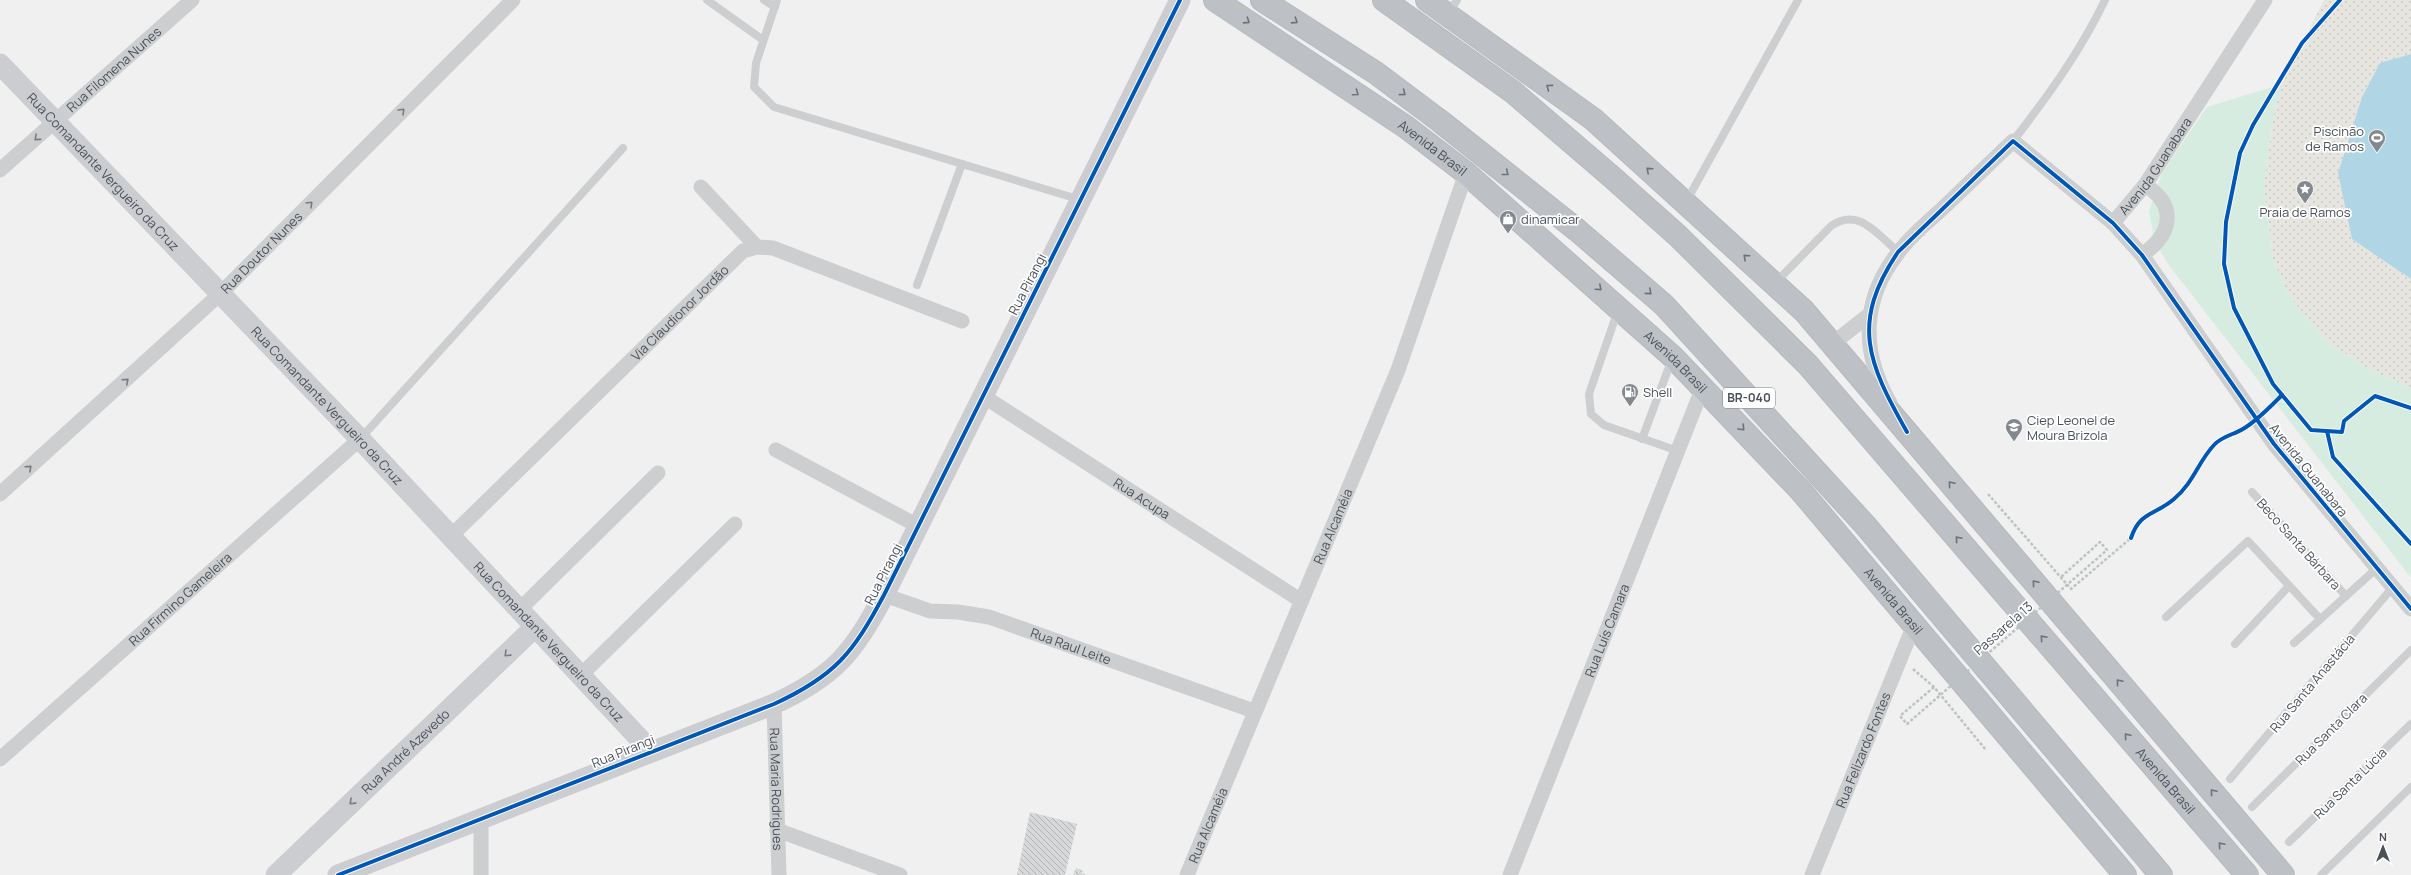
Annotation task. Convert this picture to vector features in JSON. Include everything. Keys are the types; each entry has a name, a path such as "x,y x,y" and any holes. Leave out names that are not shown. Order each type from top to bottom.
{"highway":[{"name":"Avenida Brasil","path":"1215,0 1381,110 1466,173 1619,307 1673,357 1801,491 2125,875"},
{"name":"Avenida Brasil","path":"1262,0 1376,73 1440,121 1577,230 1664,305 1865,524 2161,875"},
{"name":"Avenida Brasil","path":"1384,0 1513,92 1678,236 1749,304 1808,365 2247,875"},
{"path":"1427,0 1453,7 1594,119 1804,311 2283,875"},
{"path":"1466,173 1542,220 1633,300 1726,389 1818,488 1865,524"}],"street":[{"name":"Rua Filomena Nunes","path":"0,170 192,0"},
{"name":"Rua Doutor Nunes","path":"0,494 221,293 513,0"},
{"name":"Rua Pirangi","path":"338,875 774,704 801,692 844,659 861,638 884,595 1082,200 1180,0"},
{"name":"Avenida Guanabara","path":"2265,0 2145,186 2113,223 2142,255 2274,444 2411,609"},
{"name":"Rua Comandante Vergueiro da Cruz","path":"0,64 360,439 651,751"},
{"path":"1907,432 1876,372 1869,344 1869,315 1883,276 1898,252 2013,141 2113,223"},
{"name":"Rua Alcaméia","path":"1187,875 1300,600 1398,370 1466,173"},
{"path":"2142,255 2158,241 2167,221 2167,210 2162,199 2145,186"},
{"path":"701,187 757,247"},
{"name":"Via Claudionor Jordão","path":"450,537 743,251 757,247 773,248 962,321"},
{"path":"1832,344 1869,315"},
{"name":"Rua Luís Camara","path":"1510,875 1703,387"},
{"name":"Rua Acupa","path":"983,396 1300,600"},
{"name":"Rua Firmino Gameleira","path":"0,758 360,439"},
{"path":"776,450 918,526"},
{"path":"519,610 658,473"},
{"path":"580,676 735,524"},
{"name":"Rua Raul Leite","path":"884,595 930,611 965,612 989,616 1254,711"},
{"name":"Rua Felizardo Fontes","path":"1812,875 1902,660 1914,625"},
{"name":"Rua André Azevedo","path":"276,875 535,627"},
{"name":"Rua Maria Rodrigues","path":"774,704 779,875"},
{"path":"481,875 482,818"},
{"path":"777,830 900,875"}],"lane":[{"path":"707,0 763,40"},
{"path":"764,0 776,4 756,63 754,87 774,107 1082,200"},
{"path":"1685,203 1798,0"},
{"path":"2013,141 2055,88 2088,35 2105,0"},
{"path":"360,439 623,148"},
{"path":"917,285 962,164"},
{"path":"1775,283 1831,226 1840,220 1850,218 1862,221 1898,252"},
{"path":"1619,307 1589,394 1591,414 1604,425 1678,452"},
{"path":"1642,439 1673,357"},
{"name":"Beco Santa Bárbara","path":"2252,492 2346,596"},
{"path":"2166,617 2248,541 2320,619"},
{"path":"2294,643 2377,568"},
{"path":"2235,644 2289,586"},
{"name":"Rua Santa Anastácia","path":"2230,779 2393,587"},
{"name":"Rua Santa Clara","path":"2252,807 2411,650"},
{"name":"Rua Santa Lúcia","path":"2289,842 2411,724"},
{"path":"2321,875 2411,787"}],"path":[{"path":"1984,490 2071,589 2131,538 2132,533"},
{"path":"1902,660 1934,687 1986,750"}],"sand":[{"name":"Praia de Ramos","path":"2324,0 2411,0 2411,54 2380,63 2362,97 2338,173 2352,239 2411,279 2411,388 2369,369 2327,342 2289,296 2273,260 2264,186 2273,118 2282,84"}],"green space":[{"path":"2282,84 2273,118 2264,186 2273,260 2289,296 2327,342 2369,369 2411,388 2411,578 2168,264 2155,242 2149,212 2162,173 2207,107"}],"water":[{"name":"Piscinão de Ramos","path":"2411,54 2411,279 2352,239 2338,173 2362,97 2380,63"}],"building":[{"path":"1030,812 1077,824 1065,875 1017,875"},
{"path":"1076,868 1083,871 1082,873 1086,875 1073,875"}],"cycle path":[{"path":"338,875 774,704 813,683 840,661 852,648 884,595 1180,0"},
{"path":"2340,0 2302,43 2253,125 2240,153 2226,222 2224,264 2234,308 2273,384 2311,430 2342,432 2344,421 2375,396 2411,408"},
{"path":"1907,432 1882,385 1874,363 1870,343 1869,322 1874,300 1883,277 1898,252 2013,141 2113,223 2142,255 2274,444 2411,609"},
{"path":"2131,538 2135,529 2144,518 2167,504 2181,492 2204,458 2217,442 2254,422 2282,395"},
{"path":"2327,431 2333,457 2411,544"}],"place":[{"name":"Piscinão de Ramos","path":"2377,153"},
{"name":"Praia de Ramos","path":"2305,204"},
{"name":"dinamicar","path":"1508,234"},
{"name":"Shell","path":"1630,407"},
{"name":"Ciep Leonel de Moura Brizola","path":"2014,442"}]}
